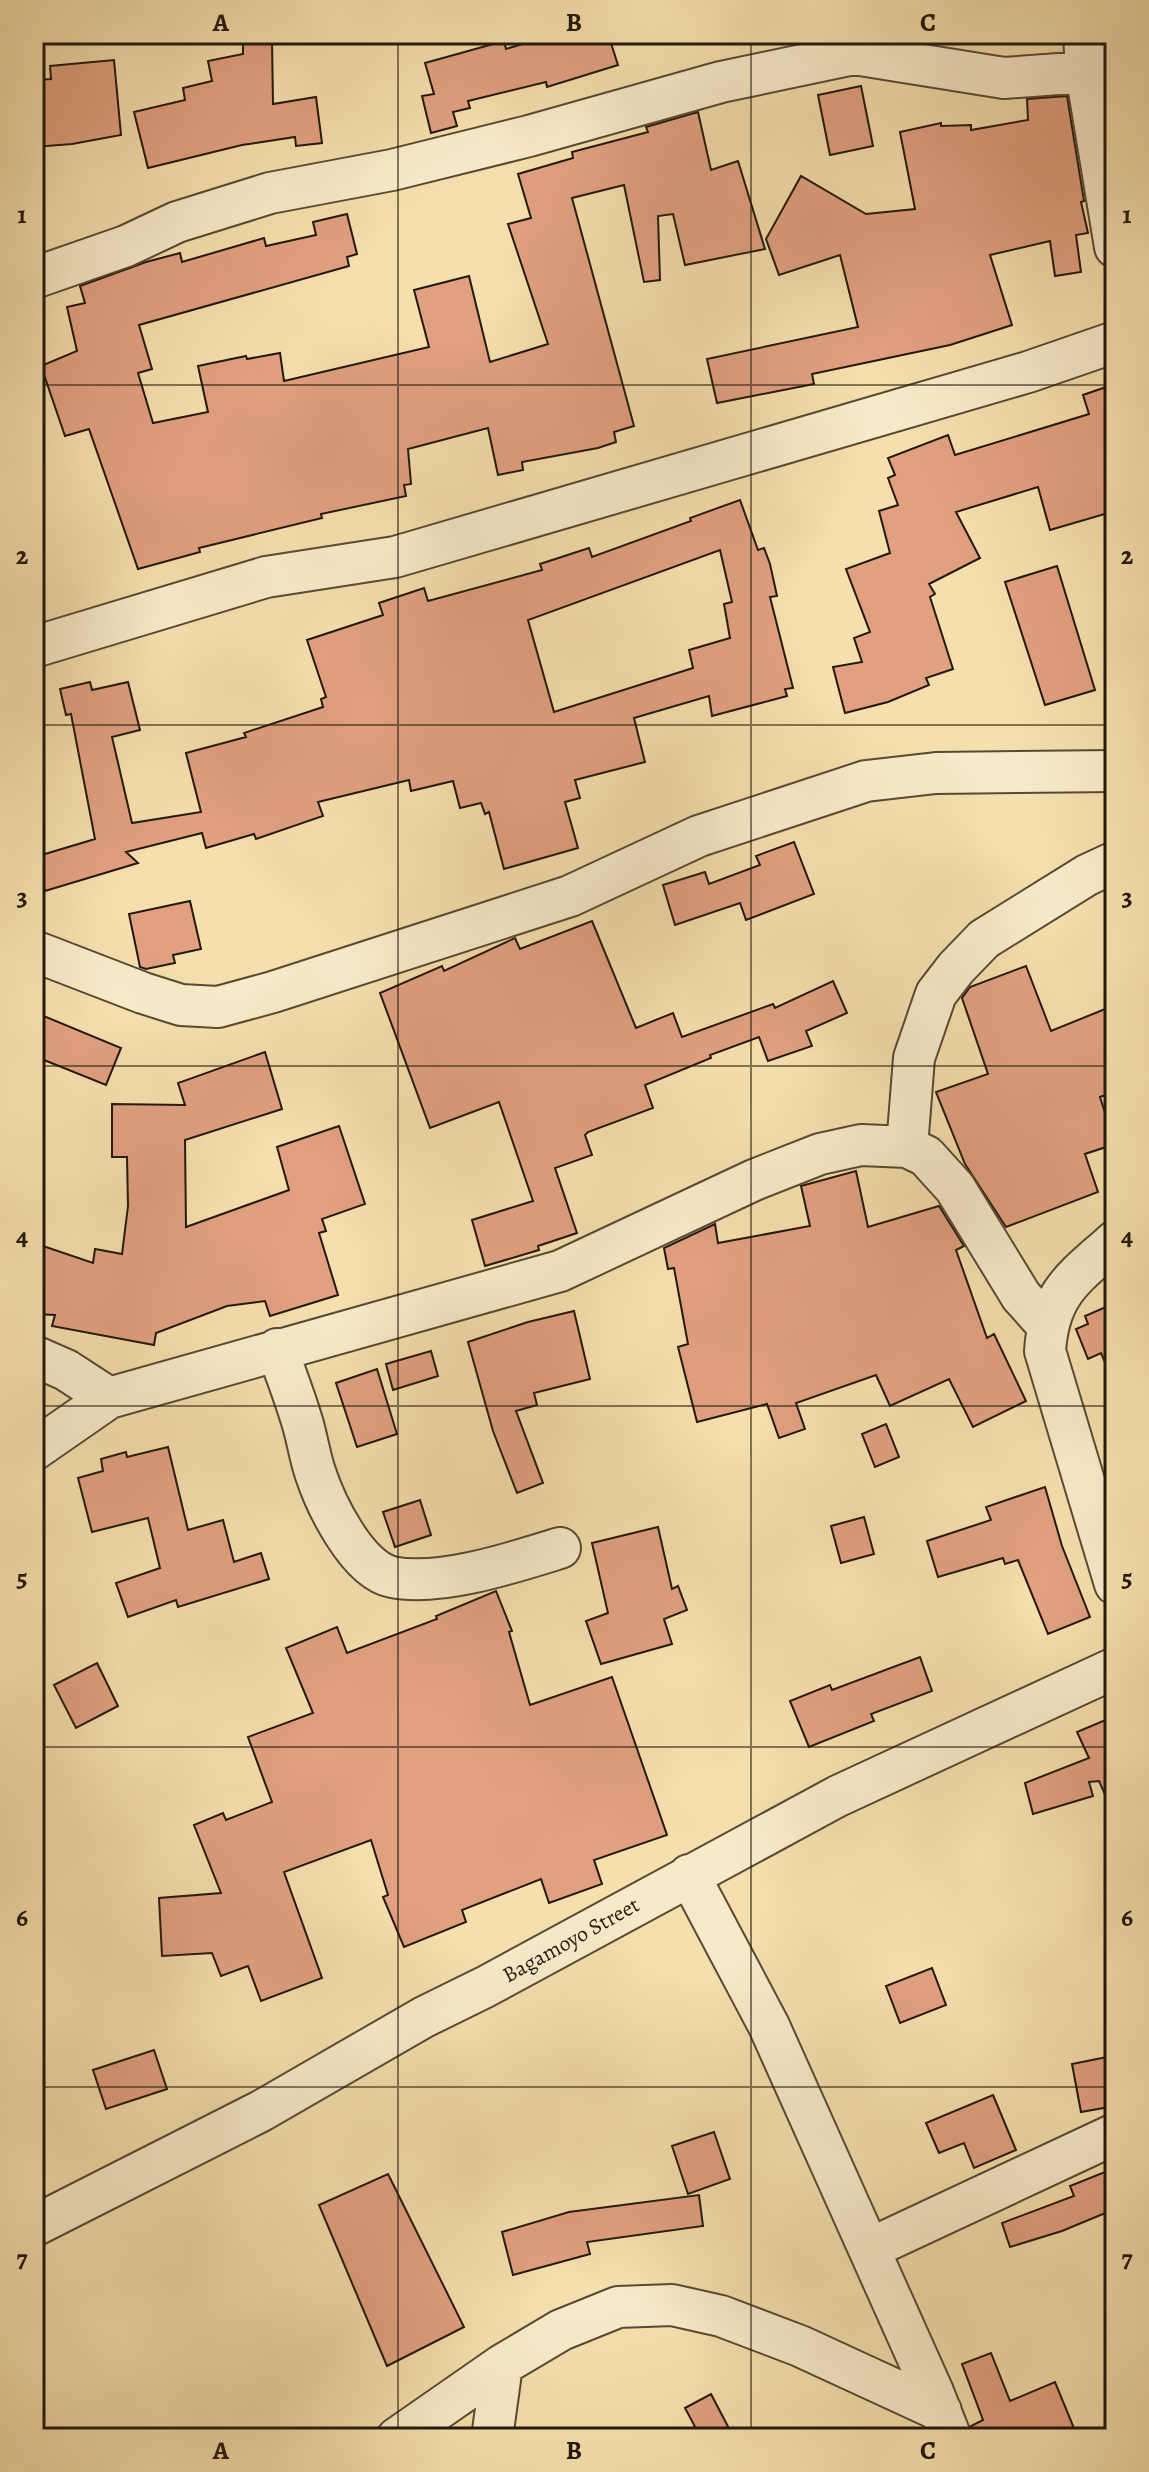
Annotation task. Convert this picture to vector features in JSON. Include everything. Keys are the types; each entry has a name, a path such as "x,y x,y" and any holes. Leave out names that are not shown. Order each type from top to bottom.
{"street":[{"path":"34,278 126,246 177,222 270,193 392,170 529,136 866,44 1004,78 1085,53 1115,247"},
{"path":"34,647 266,577 395,557 1028,372 1115,342"},
{"path":"34,951 181,1005 218,1007 570,896 699,836 866,781 936,773 1115,771"},
{"path":"907,1147 914,1058 936,994 984,939 1087,875 1115,862"},
{"path":"34,1450 109,1398 560,1271 754,1180 820,1154 861,1145 907,1147 926,1156 955,1188 1021,1296 1047,1325"},
{"path":"1115,1241 1075,1277 1056,1301 1047,1325 1045,1351 1115,1584"},
{"path":"277,1349 302,1420 315,1474 351,1545 370,1565 388,1576 419,1580 518,1561 560,1548"},
{"path":"34,1356 66,1370 109,1398"},
{"name":"Bagamoyo Street","path":"34,2226 261,2111 424,2017 838,1796 1115,1668"},
{"path":"689,1875 769,2026 946,2425"},
{"path":"869,2249 1115,2134"},
{"path":"397,2438 502,2365 561,2330 618,2307 672,2305 721,2316 800,2346 946,2425"},
{"path":"492,2438 502,2365"}],"building":[{"path":"555,34 608,34 618,65 547,87 546,82 468,101 470,108 453,112 457,126 431,133 422,96 434,94 425,63 504,41 506,49"},
{"path":"243,41 272,41 273,104 316,97 322,143 296,146 295,137 242,145 148,168 134,112 185,100 183,88 212,81 208,61 243,54"},
{"path":"114,60 121,135 34,147 34,80 51,79 50,66"},
{"path":"861,86 873,146 830,155 818,95"},
{"path":"1067,96 1088,233 1076,235 1081,272 1055,276 1050,241 990,255 1012,325 950,345 812,374 814,384 717,403 707,359 858,327 840,255 779,275 766,239 801,176 866,214 915,209 900,132 941,123 941,126 971,125 971,130 1028,120 1027,99"},
{"path":"698,112 711,170 738,161 765,249 685,265 673,214 658,216 660,280 644,282 624,185 572,198 634,426 614,432 616,442 522,462 523,470 498,475 488,428 408,449 411,484 404,485 406,496 321,514 322,518 199,548 200,552 138,569 89,429 65,436 41,366 77,351 67,307 85,303 80,286 180,253 182,262 264,238 266,246 316,235 313,222 347,214 357,254 347,257 349,266 139,325 152,369 138,373 153,423 208,412 198,366 280,353 284,381 429,347 414,290 469,276 490,362 548,344 508,224 531,218 518,174 573,158 572,152 648,132 646,127"},
{"path":"1115,384 1115,511 1050,530 1038,487 956,512 980,558 929,584 935,594 930,597 953,669 926,678 929,685 888,702 845,713 833,667 862,662 854,638 870,632 846,569 890,553 879,511 898,505 888,478 895,475 888,458 948,435 955,455 1089,414 1083,395"},
{"path":"740,500 758,550 764,548 770,564 777,596 770,597 793,688 785,689 787,696 712,716 709,696 634,718 645,762 575,780 580,798 565,802 578,848 504,869 489,812 485,814 481,803 460,808 453,781 411,791 409,780 318,802 323,816 256,839 254,834 206,848 202,833 126,852 138,863 45,891 35,857 95,839 71,714 66,715 60,689 90,682 92,690 128,682 140,730 112,737 132,823 201,812 186,753 246,737 244,733 323,707 321,699 326,697 307,640 383,615 379,603 424,588 428,601 542,570 540,564 589,548 592,557 691,521 690,518","holes":["720,550 732,602 724,604 730,638 689,650 693,668 554,712 528,620"]},
{"path":"1057,566 1095,690 1045,705 1005,582"},
{"path":"794,842 814,894 746,920 740,903 675,925 663,885 705,872 709,884 760,865 756,856"},
{"path":"190,901 201,949 173,955 175,963 146,969 140,967 129,914"},
{"path":"592,921 636,1028 673,1013 682,1037 773,1004 775,1008 833,981 847,1013 806,1031 812,1046 768,1061 759,1037 710,1055 711,1058 645,1085 653,1108 588,1132 585,1135 592,1155 555,1168 577,1233 538,1246 539,1250 485,1266 472,1220 533,1201 499,1102 430,1128 380,993 442,966 444,971 515,938 520,949"},
{"path":"1026,966 1051,1031 1115,1005 1115,1092 1100,1097 1115,1144 1085,1154 1098,1192 1006,1227 965,1164 936,1092 988,1074 962,998 970,987"},
{"path":"34,1012 121,1048 106,1085 34,1056"},
{"path":"265,1052 282,1109 185,1140 186,1227 289,1190 277,1147 339,1126 365,1204 322,1219 326,1231 319,1233 338,1295 270,1316 265,1301 227,1306 156,1333 154,1345 52,1326 55,1315 34,1314 34,1243 93,1263 95,1249 122,1254 128,1206 127,1157 112,1157 112,1104 185,1105 178,1083"},
{"path":"856,1171 868,1227 939,1206 964,1246 956,1250 987,1338 994,1334 1026,1401 973,1427 949,1379 890,1406 876,1375 796,1403 805,1429 779,1438 767,1404 697,1422 678,1347 688,1344 674,1268 668,1269 664,1248 715,1224 718,1243 810,1226 801,1186"},
{"path":"1115,1303 1115,1386 1101,1353 1088,1359 1076,1329 1088,1324 1085,1316"},
{"path":"574,1311 590,1379 534,1393 537,1405 516,1411 543,1483 517,1493 493,1431 468,1342"},
{"path":"431,1351 438,1376 393,1390 386,1364"},
{"path":"377,1369 397,1434 357,1447 336,1383"},
{"path":"886,1424 899,1457 875,1467 862,1434"},
{"path":"168,1447 188,1530 223,1520 234,1562 261,1553 269,1579 178,1607 176,1600 128,1617 116,1583 160,1568 148,1518 92,1532 78,1478 103,1471 101,1459 126,1452 127,1457"},
{"path":"1045,1487 1062,1546 1090,1617 1048,1634 1018,1560 1005,1564 1003,1558 938,1577 927,1541 991,1520 986,1507"},
{"path":"420,1500 431,1535 395,1547 383,1512"},
{"path":"864,1517 874,1554 841,1563 831,1526"},
{"path":"658,1527 672,1589 678,1586 687,1610 664,1619 672,1644 601,1664 586,1621 608,1613 592,1543"},
{"path":"496,1591 512,1631 509,1632 530,1705 612,1677 667,1835 594,1860 602,1884 549,1903 541,1879 462,1910 466,1922 404,1947 383,1897 388,1895 371,1840 284,1872 322,1978 261,2001 248,1966 221,1976 212,1953 162,1956 159,1898 221,1893 194,1825 223,1813 226,1820 272,1802 248,1737 313,1713 286,1648 337,1627 347,1653 437,1619 436,1616"},
{"path":"920,1657 932,1691 871,1714 874,1721 809,1747 790,1701 830,1685 832,1690"},
{"path":"97,1663 118,1706 76,1728 54,1685"},
{"path":"1115,1716 1115,1817 1099,1781 1089,1782 1093,1796 1033,1814 1025,1783 1089,1758 1077,1732"},
{"path":"932,1968 946,2005 900,2023 886,1986"},
{"path":"154,2050 167,2089 106,2109 93,2070"},
{"path":"1112,2056 1115,2106 1081,2112 1072,2064"},
{"path":"993,2095 1016,2150 974,2168 964,2143 939,2153 926,2123"},
{"path":"714,2132 730,2179 688,2194 672,2146"},
{"path":"1115,2168 1115,2209 1062,2231 1010,2247 1002,2223 1074,2196 1070,2186"},
{"path":"388,2174 464,2327 387,2366 319,2205"},
{"path":"699,2195 703,2226 587,2242 590,2254 513,2275 502,2232 569,2212"},
{"path":"991,2353 1010,2401 1055,2382 1078,2438 973,2438 971,2426 983,2420 962,2364"},
{"path":"711,2394 734,2438 701,2438 685,2408"}]}
